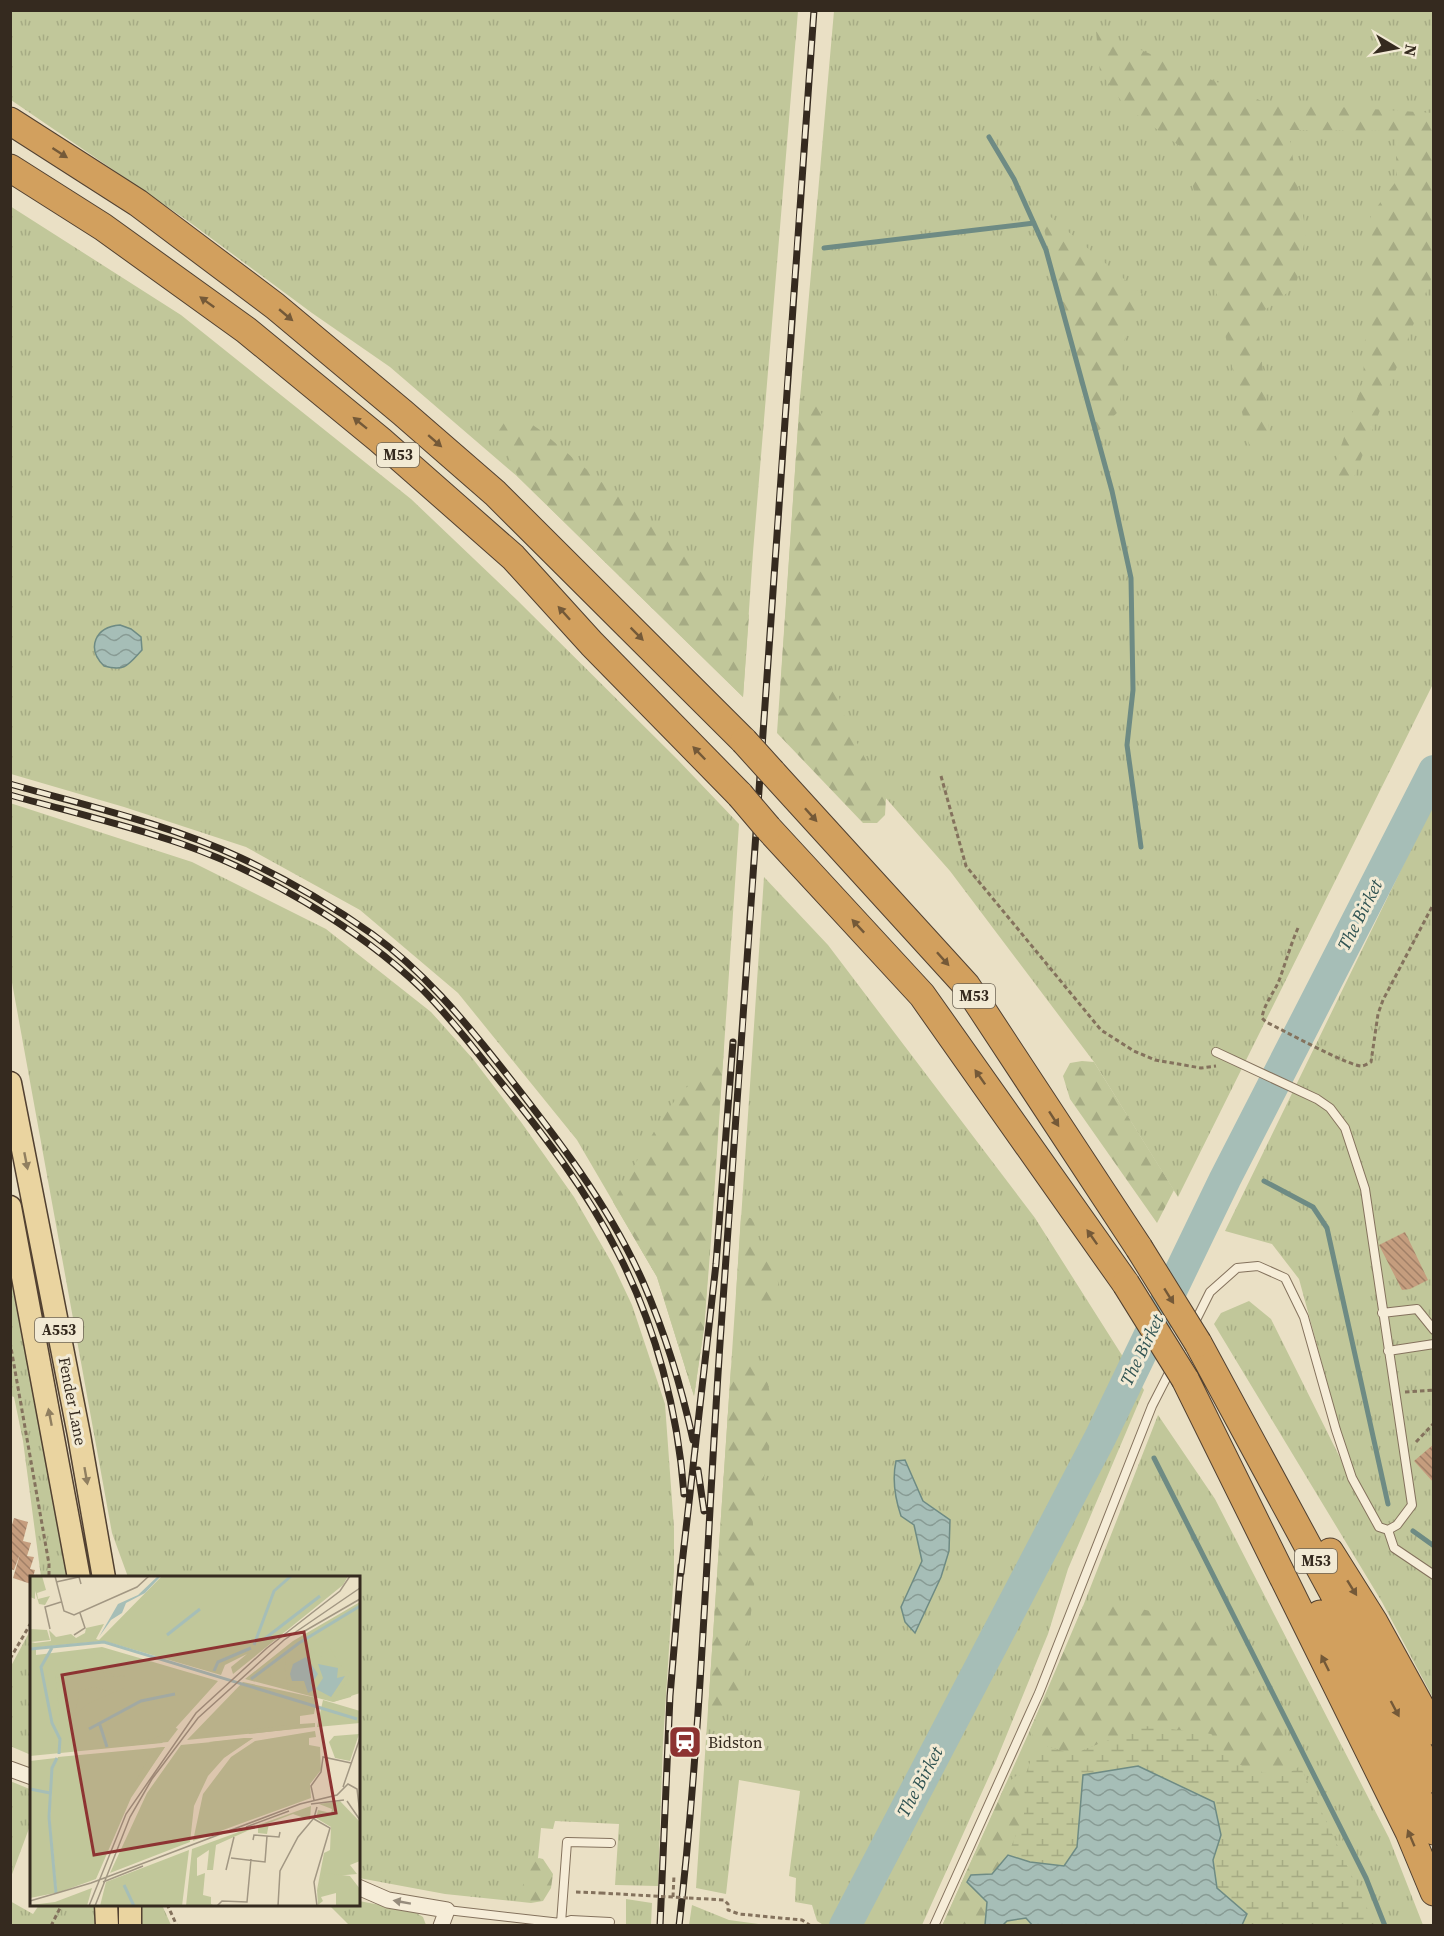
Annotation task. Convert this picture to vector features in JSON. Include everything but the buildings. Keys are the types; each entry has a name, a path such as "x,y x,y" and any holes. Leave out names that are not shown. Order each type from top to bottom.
{"highway":[{"name":"M53","path":"10,121 138,203 275,306 495,493 744,741 966,985 1139,1248 1238,1465 1405,1768 1434,1831"},
{"name":"M53","path":"10,168 103,227 246,330 380,440 513,557 592,644 740,795 922,995 1126,1284 1186,1355 1434,1779"},
{"path":"1186,1355 1374,1622 1434,1731"},
{"path":"1186,1355 1409,1832 1434,1892"}],"main road":[{"name":"Fender Lane","path":"10,1083 79,1435 104,1576"},
{"name":"Fender Lane","path":"10,1207 79,1576"},
{"path":"106,1906 107,1926"},
{"path":"130,1906 130,1926"}],"street":[{"path":"10,1769 30,1776"},
{"path":"360,1888 388,1900 447,1910 441,1926"}],"lane":[{"path":"934,1926 1039,1693 1152,1406 1186,1355 1210,1292 1237,1268 1258,1266 1286,1278 1304,1317 1352,1479 1379,1527 1388,1530 1397,1525 1412,1505 1365,1189 1345,1128 1330,1108 1317,1099 1216,1052"},
{"path":"1382,1313 1417,1309 1434,1330"},
{"path":"1388,1351 1434,1344"},
{"path":"1388,1530 1394,1548 1434,1575"},
{"path":"561,1923 567,1842 611,1843"},
{"path":"447,1910 561,1923 571,1920 610,1922"}],"path":[{"path":"941,776 966,866 1101,1030 1134,1051 1155,1060 1201,1068 1219,1066 1232,1060"},
{"path":"1298,928 1280,980 1263,1011 1262,1018 1353,1065 1363,1066 1371,1062 1378,1014 1383,1000 1434,903"},
{"path":"10,1342 50,1576"},
{"path":"1394,1393 1434,1390"},
{"path":"1404,1455 1434,1423"},
{"path":"10,1659 30,1625"},
{"path":"673,1896 674,1875"},
{"path":"578,1893 724,1900 728,1904 728,1910 739,1914 802,1920 812,1926"},
{"path":"51,1926 61,1906"},
{"path":"167,1906 177,1926"}],"green space":[{"path":"10,11 798,11 743,697 518,477 390,367 312,313 188,221 11,100"},
{"path":"834,11 1433,11 1433,684 1178,1197 1094,1062 950,871 781,679 800,398"},
{"path":"1096,31 1264,102 1433,113 1433,274 1351,485 1329,482 1363,381 1371,215 1397,180 1395,131 1288,130 1306,233 1296,286 1257,316 1270,439 1252,458 1185,150 1125,106 1100,72"},
{"path":"10,206 181,315 411,499 517,600 739,824 711,1241 704,1328 694,1396 657,1277 577,1140 458,993 360,910 246,847 124,807 11,774"},
{"path":"1039,207 1143,295 1122,347 1120,410 1092,437"},
{"path":"800,398 817,404 824,419 824,644 846,722 886,798 885,815 877,823 863,823 777,733"},
{"path":"521,417 540,430 676,545 749,615 743,697 518,477 498,432 506,420"},
{"path":"10,803 192,862 326,929 431,1012 473,1059 521,1122 574,1197 613,1265 632,1305 665,1404 674,1528 674,1571 663,1742 658,1886 615,1885 619,1824 555,1821 553,1829 541,1828 531,1903 445,1894 360,1878 360,1576 128,1576 112,1533 11,977"},
{"path":"1433,804 1433,1698 1382,1602 1214,1324 1221,1313 1249,1301 1271,1319 1357,1492 1299,1279 1272,1244 1225,1231"},
{"path":"764,877 828,945 1035,1218 1144,1390 1068,1569 1048,1634 996,1761 922,1925 825,1926 817,1921 812,1905 795,1902 796,1878 789,1876 800,1791 739,1780 726,1894 696,1888"},
{"path":"724,1045 704,1328 694,1396 657,1277 613,1202 666,1111"},
{"path":"1094,1062 1174,1190 1157,1223 1070,1099 1063,1076 1070,1063"},
{"path":"741,1215 753,1219 759,1240 775,1267 782,1302 770,1318 736,1295"},
{"path":"10,1270 68,1576 41,1576 23,1441 14,1397 11,1396"},
{"path":"764,1360 773,1412 767,1468 752,1510 756,1568 742,1694 727,1711 708,1711 731,1367"},
{"path":"1158,1415 1215,1499 1389,1838 1423,1925 942,1926 1065,1652"},
{"path":"1109,1601 1158,1613 1206,1620 1235,1637 1300,1766 1286,1775 1256,1772 1231,1761 1211,1734 1145,1726 1073,1754 1037,1743 1030,1730 1083,1606"},
{"path":"30,1631 30,1755 10,1746 11,1666"},
{"path":"1145,1726 1211,1734 1231,1761 1256,1772 1286,1775 1300,1766 1375,1925 1242,1925 1247,1914 1217,1888 1213,1860 1221,1835 1083,1775 1077,1847 1064,1866 1030,1862 1008,1855 1024,1814 1025,1776 1037,1743 1073,1754"},
{"path":"1016,1776 1025,1776 1024,1814 1008,1855 992,1874 971,1875 987,1901 985,1925 942,1926 1006,1784"},
{"path":"10,1781 30,1789 30,1826 11,1877"},
{"path":"543,1859 553,1874 551,1888 543,1901 531,1903 521,1892 532,1861"},
{"path":"626,1899 652,1903 651,1925 626,1925"},
{"path":"10,1901 33,1914 38,1906 95,1906 95,1925 11,1925"},
{"path":"360,1901 413,1911 423,1917 426,1925 349,1925 330,1906 360,1906"},
{"path":"692,1905 729,1920 765,1925 689,1925"},
{"path":"141,1906 162,1906 171,1925 141,1925"}],"water":[{"path":"120,625 131,629 141,637 142,650 122,668 104,666 95,652 96,640 104,630"},
{"path":"905,1460 923,1501 950,1520 949,1551 941,1577 915,1633 905,1622 901,1607 922,1561 914,1525 901,1516 896,1495 894,1475 896,1461"},
{"path":"1138,1766 1214,1802 1221,1835 1213,1860 1217,1888 1247,1914 1242,1925 1033,1926 1026,1918 1007,1921 1003,1925 985,1925 987,1902 967,1882 971,1875 992,1874 1008,1855 1030,1862 1064,1866 1077,1847 1083,1775"}],"waterway":[{"path":"989,137 1014,179 1046,250 1112,491 1131,578 1133,690 1127,745 1141,847"},
{"path":"824,248 1034,223"},
{"name":"The Birket","path":"845,1926 1100,1438 1225,1179 1434,771"},
{"path":"1225,1179 1236,1180"},
{"path":"1264,1181 1313,1207 1327,1228 1388,1504"},
{"path":"1100,1438 1112,1443"},
{"path":"1154,1458 1366,1878 1385,1926"},
{"path":"1413,1531 1434,1546"}],"railway":[{"path":"679,1926 699,1702 721,1329 814,10"},
{"path":"10,784 156,825 241,858 308,893 356,923 390,948 425,979 472,1031 541,1118 579,1170 614,1224 643,1282 658,1320 678,1379 693,1440"},
{"path":"10,795 161,837 245,870 305,902 351,932 381,953 422,989 472,1046 548,1143 579,1186 618,1253 644,1310 663,1370 676,1432 684,1494"},
{"path":"681,1573 716,1264 733,1042"},
{"path":"698,1470 704,1511"},
{"path":"660,1926 670,1696 681,1566"}],"place":[{"name":"Bidston","path":"685,1742"}]}
